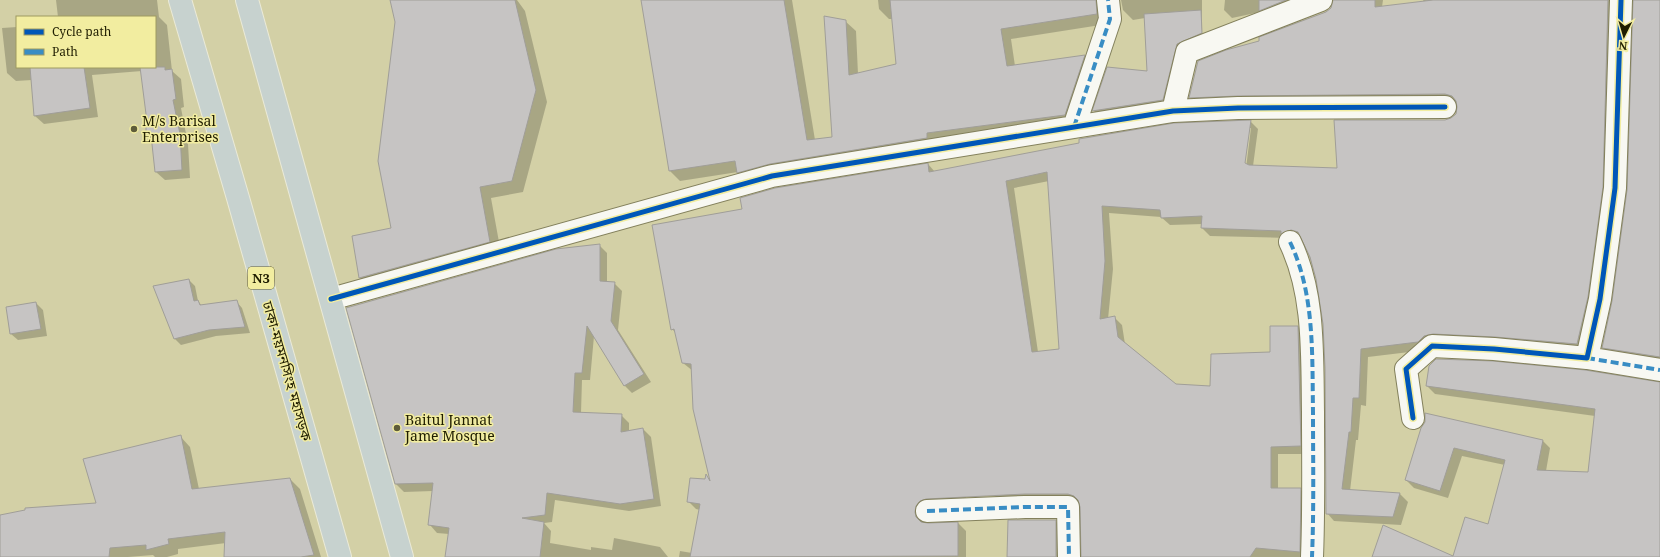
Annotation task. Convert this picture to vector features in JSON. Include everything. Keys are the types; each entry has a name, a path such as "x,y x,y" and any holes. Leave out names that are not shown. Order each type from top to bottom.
{"highway":[{"name":"ঢাকা-ময়মনসিংহ মহাসড়ক","path":"180,0 241,205 340,557"},
{"path":"247,0 402,557"}],"street":[{"path":"1074,127 1110,19 1108,0"},
{"path":"1173,111 1187,52 1321,0"},
{"path":"1587,358 1600,300 1615,188 1621,0"},
{"path":"331,300 772,176 1173,111 1238,108 1444,107"},
{"path":"1290,242 1296,255 1307,292 1312,364 1314,503 1312,557"},
{"path":"1413,418 1406,369 1432,346 1494,349 1587,358 1660,370"},
{"path":"927,511 1025,507 1068,508 1069,557"}],"building":[{"path":"390,0 515,0 536,90 512,181 480,187 490,242 359,278 352,236 391,228 378,161 395,22"},
{"path":"641,0 784,0 807,140 832,137 824,16 846,20 849,75 896,64 890,0 1096,0 1097,14 1001,29 1007,66 1085,55 1065,115 927,133 927,138 770,164 737,173 735,161 669,171"},
{"path":"1259,0 1286,0 1259,11"},
{"path":"1333,0 1375,0 1375,7 1433,0 1608,0 1603,187 1588,297 1577,344 1495,337 1433,334 1424,336 1418,342 1361,349 1359,398 1353,398 1351,432 1349,432 1342,489 1400,493 1393,517 1326,514 1325,368 1323,324 1316,279 1310,257 1298,232 1291,230 1281,234 1281,231 1201,228 1202,216 1161,218 1160,210 1102,206 1105,261 1100,319 1115,316 1118,337 1176,384 1210,386 1211,354 1270,352 1270,326 1298,326 1301,446 1271,447 1271,488 1301,488 1300,552 1256,548 1250,557 1081,557 1080,507 1078,500 1074,496 1068,494 1025,494 926,499 920,501 916,506 915,512 916,517 921,522 958,522 958,556 690,557 700,504 687,502 690,478 705,479 706,474 710,481 693,409 691,364 682,363 674,329 671,330 652,225 742,209 740,198 775,188 928,163 929,172 1079,143 1079,139 1174,123 1251,120 1245,163 1249,165 1337,168 1334,120 1445,120 1456,114 1456,101 1452,96 1445,94 1238,96 1189,98 1198,61 1226,50 1259,41 1259,37 1326,12 1331,8","holes":["1047,172 1059,349 1032,352 1006,181"]},
{"path":"1633,0 1660,0 1660,357 1602,348 1612,301 1627,190"},
{"path":"1201,10 1202,33 1177,44 1163,100 1092,111 1107,67 1147,71 1144,14"},
{"path":"165,67 165,70 172,69 176,99 173,100 180,134 182,170 155,172 151,135 146,135 146,114 140,68"},
{"path":"30,68 84,68 90,108 34,116"},
{"path":"600,244 600,281 615,282 611,321 644,374 624,386 587,326 582,373 575,373 573,412 622,414 621,432 643,428 654,499 620,504 547,493 545,515 522,518 544,522 540,557 445,557 449,528 428,525 433,483 395,484 346,308 556,249"},
{"path":"189,279 194,301 198,300 200,305 237,300 245,327 209,330 174,339 153,286"},
{"path":"36,302 41,329 10,334 6,307"},
{"path":"1436,359 1493,361 1585,370 1660,382 1660,557 1372,557 1383,525 1453,556 1465,517 1488,524 1505,460 1454,448 1440,491 1405,480 1421,428 1425,422 1425,413 1543,440 1537,470 1588,472 1595,409 1426,386 1429,366"},
{"path":"181,435 192,489 290,478 314,555 301,557 224,557 225,532 168,539 169,544 146,550 146,545 110,548 109,557 0,557 0,515 25,510 25,508 96,503 83,459"},
{"path":"1008,520 1056,520 1056,557 1007,557"}],"marked path":[{"path":"1074,127 1110,19 1108,0"},
{"path":"1290,242 1304,282 1308,304 1312,347 1312,557"},
{"path":"1587,358 1660,370"},
{"path":"927,511 1025,507 1068,507 1069,557"}],"cycle path":[{"path":"1413,418 1406,369 1432,346 1494,349 1587,358 1600,299 1615,188 1621,0"},
{"path":"331,299 772,176 1173,111 1238,108 1445,107"}],"place":[{"name":"M/s Barisal Enterprises","path":"134,129"},
{"name":"Baitul Jannat Jame Mosque","path":"397,428"}]}
